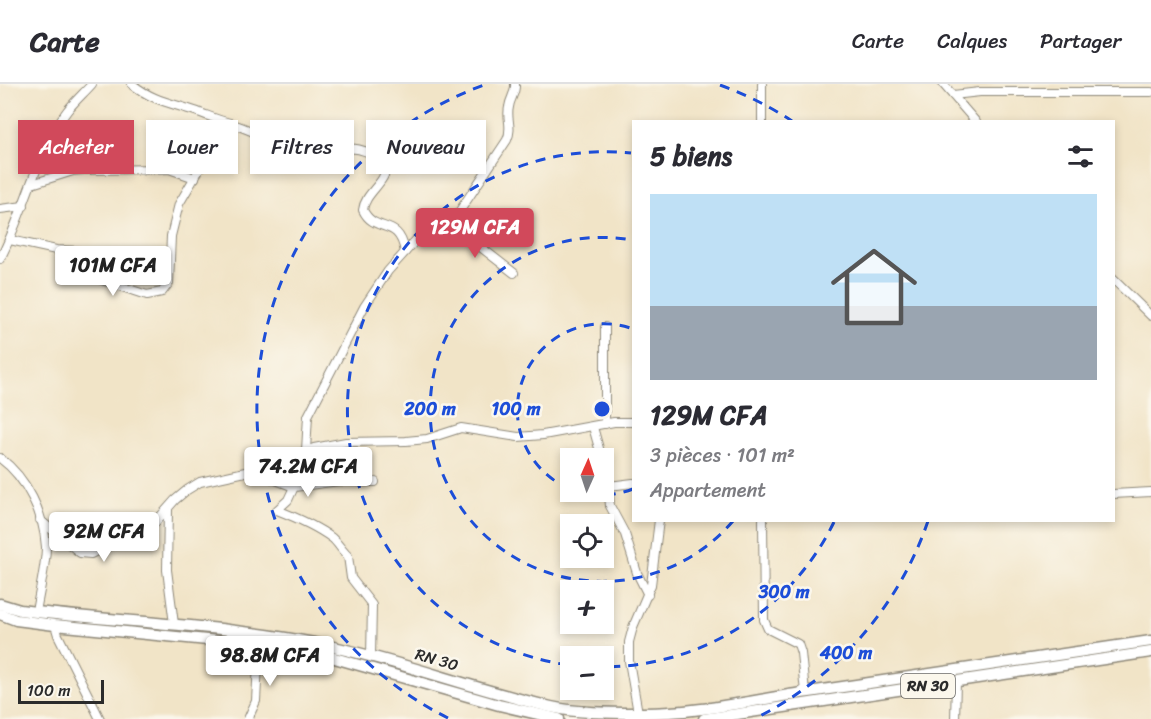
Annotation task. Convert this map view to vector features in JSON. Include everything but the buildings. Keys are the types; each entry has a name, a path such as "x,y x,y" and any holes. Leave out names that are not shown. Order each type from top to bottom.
{"main road":[{"name":"RN 30","path":"0,604 20,610 174,624 326,645 554,708 638,714 680,712 1151,641"},
{"name":"RN 30","path":"0,614 16,620 55,625 259,645 324,655 499,705 558,719"},
{"name":"RN 30","path":"704,719 777,714 956,682 1151,652"}],"street":[{"path":"0,259 59,124 66,112 92,84"},
{"path":"132,84 152,99 196,111 216,120"},
{"path":"762,84 762,120"},
{"path":"943,84 974,120"},
{"path":"306,450 307,425 315,400 364,307 388,270 420,236 451,224 510,134 508,109 517,86"},
{"path":"953,95 980,88 1151,92"},
{"path":"238,126 295,148 319,151 357,148 372,153 386,165 387,170 364,203 363,210 375,223 391,228 401,236 405,252"},
{"path":"32,184 73,171 84,170 169,169 195,178"},
{"path":"10,240 56,250 81,251 85,254 84,270 87,275 136,292 154,295 162,292 168,286 170,245 177,210 182,197 197,174"},
{"path":"0,209 24,207"},
{"path":"451,224 514,273"},
{"path":"1115,281 1151,316"},
{"path":"605,327 605,424"},
{"path":"40,520 80,553 86,555 144,535 186,490 200,482 259,469 306,450 346,442 396,442 428,439 461,428 518,437 632,422"},
{"path":"593,427 599,448"},
{"path":"0,458 26,485 44,531 45,554 36,612"},
{"path":"259,469 268,477 294,487 339,481 375,482"},
{"path":"614,485 632,483"},
{"path":"294,487 288,501 277,510 297,518 333,539 348,556 351,578 372,605 371,656"},
{"path":"1115,494 1151,492"},
{"path":"610,502 625,534 637,573 648,594"},
{"path":"168,510 167,570 174,624"},
{"path":"638,714 629,661 629,642 633,627 648,594 655,563 659,522"},
{"path":"763,522 764,620 768,629 798,644 805,692"},
{"path":"55,625 58,636 100,719"},
{"path":"250,718 256,702 259,645"},
{"path":"955,719 956,682"}]}
